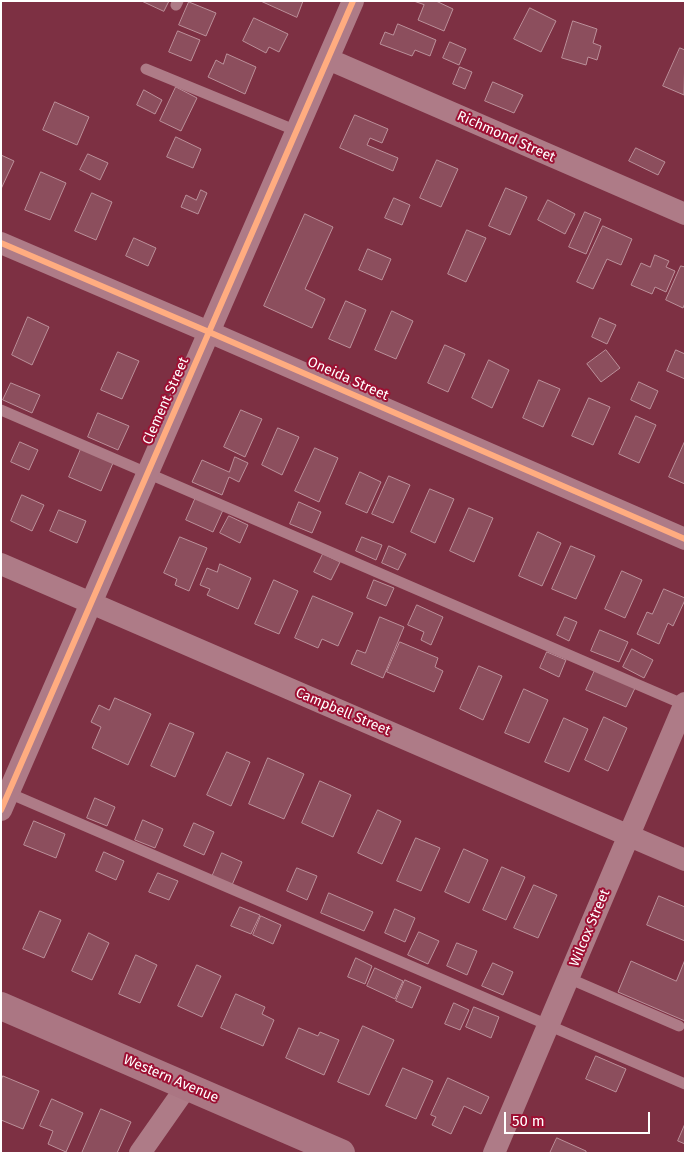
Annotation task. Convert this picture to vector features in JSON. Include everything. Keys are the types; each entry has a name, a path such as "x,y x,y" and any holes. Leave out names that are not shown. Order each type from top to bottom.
{"street":[{"name":"Clement Street","path":"4,798 92,603 353,1"},
{"name":"Richmond Street","path":"328,59 685,214"},
{"name":"Oneida Street","path":"1,243 685,539"},
{"name":"Campbell Street","path":"1,564 685,860"},
{"name":"Wilcox Street","path":"494,1153 684,704"},
{"name":"Western Avenue","path":"1,1006 341,1153"},
{"path":"140,1153 187,1086"}],"lane":[{"path":"146,69 297,131"},
{"path":"1,410 684,704"},
{"path":"4,798 685,1084"},
{"path":"568,978 679,1026"}],"building":[{"path":"142,1 169,1 164,11"},
{"path":"261,1 303,1 297,17"},
{"path":"414,1 436,1 453,9 444,31 418,20 424,5"},
{"path":"189,2 216,13 206,36 179,25"},
{"path":"530,8 556,21 541,52 514,39"},
{"path":"254,18 288,34 279,52 269,47 266,53 243,41"},
{"path":"573,21 597,29 593,43 601,46 597,60 588,57 586,65 562,58"},
{"path":"398,24 436,40 430,56 415,50 412,56 380,44 385,32 393,35"},
{"path":"178,31 200,40 191,61 169,52"},
{"path":"450,42 466,49 459,65 443,58"},
{"path":"680,48 685,50 684,95 663,86"},
{"path":"227,54 256,67 245,94 208,77 216,60 223,64"},
{"path":"460,67 472,72 465,89 453,84"},
{"path":"493,82 523,95 514,113 485,101"},
{"path":"176,87 197,98 181,131 160,121"},
{"path":"144,90 162,100 155,114 137,105"},
{"path":"55,102 89,117 77,145 43,130"},
{"path":"355,115 388,129 382,143 370,138 367,145 398,158 393,171 340,148"},
{"path":"176,137 201,149 193,168 167,157"},
{"path":"636,148 665,162 658,175 629,161"},
{"path":"88,154 108,163 100,180 80,170"},
{"path":"1,155 14,161 1,189"},
{"path":"437,160 458,169 441,207 420,198"},
{"path":"41,172 66,183 50,220 25,210"},
{"path":"506,188 527,197 510,235 489,226"},
{"path":"201,190 207,193 198,214 181,207 186,195 196,200"},
{"path":"92,193 112,202 96,240 75,231"},
{"path":"394,198 410,205 402,225 385,218"},
{"path":"548,200 575,214 565,234 538,220"},
{"path":"585,212 601,219 586,254 569,247"},
{"path":"305,214 333,227 305,289 325,299 312,328 264,306"},
{"path":"603,226 632,239 621,265 607,259 593,289 577,282"},
{"path":"467,230 486,238 466,282 448,274"},
{"path":"134,238 156,248 148,266 126,256"},
{"path":"368,249 391,259 382,280 359,270"},
{"path":"655,255 669,261 666,267 675,271 666,292 655,287 652,294 631,285 641,263 650,267"},
{"path":"681,266 685,267 685,303 683,308 666,300"},
{"path":"346,301 366,310 350,348 329,339"},
{"path":"392,311 413,321 396,359 375,350"},
{"path":"28,317 49,327 32,365 12,355"},
{"path":"600,318 616,325 607,344 592,337"},
{"path":"445,345 465,354 448,392 428,383"},
{"path":"606,350 620,368 601,382 587,364"},
{"path":"676,350 685,354 685,379 667,371"},
{"path":"118,352 139,361 122,399 101,390"},
{"path":"489,360 509,370 492,408 472,398"},
{"path":"539,380 560,389 543,427 523,418"},
{"path":"639,382 658,391 650,409 631,400"},
{"path":"11,383 40,395 32,413 3,400"},
{"path":"589,398 610,407 593,445 572,436"},
{"path":"241,410 262,419 245,457 224,447"},
{"path":"98,413 129,426 118,450 88,437"},
{"path":"636,416 656,425 639,463 619,454"},
{"path":"278,428 299,437 282,475 262,465"},
{"path":"685,441 685,484 669,477"},
{"path":"20,442 38,450 29,470 11,462"},
{"path":"315,448 338,458 319,502 295,491"},
{"path":"81,449 113,463 101,491 69,477"},
{"path":"235,457 248,463 239,482 229,477 222,495 192,482 202,460 229,472"},
{"path":"360,472 381,482 367,513 346,504"},
{"path":"389,476 410,485 393,523 372,514"},
{"path":"430,489 454,499 435,543 411,532"},
{"path":"22,495 44,505 32,531 11,521"},
{"path":"196,497 223,510 213,532 186,520"},
{"path":"299,502 321,512 312,533 290,524"},
{"path":"469,508 493,518 474,562 450,551"},
{"path":"59,510 86,521 77,543 50,531"},
{"path":"229,516 248,525 240,543 220,533"},
{"path":"538,532 561,543 542,586 519,576"},
{"path":"180,537 207,548 189,591 175,585 177,579 164,573"},
{"path":"362,537 382,545 376,560 356,551"},
{"path":"389,546 406,554 398,570 382,563"},
{"path":"571,546 595,556 576,599 552,589"},
{"path":"323,554 340,562 331,580 314,572"},
{"path":"220,564 251,578 238,609 207,595 210,589 200,585 207,568 217,572"},
{"path":"622,571 642,580 625,618 605,609"},
{"path":"274,580 298,591 279,634 255,624"},
{"path":"374,580 394,588 386,606 367,598"},
{"path":"664,589 685,598 685,600 673,626 668,623 659,644 637,634 647,612 652,614"},
{"path":"313,596 353,613 338,646 322,639 318,648 295,638"},
{"path":"417,605 443,617 431,645 421,640 424,632 408,625"},
{"path":"380,617 404,627 383,678 351,664 357,650 365,653"},
{"path":"565,617 577,622 569,641 557,635"},
{"path":"600,630 628,642 619,662 591,651"},
{"path":"400,642 438,658 435,667 443,671 434,692 387,672"},
{"path":"632,649 653,660 644,678 623,667"},
{"path":"547,652 566,660 559,677 540,668"},
{"path":"479,666 502,676 483,720 460,709"},
{"path":"595,670 635,688 626,707 586,690"},
{"path":"524,689 548,700 529,743 505,733"},
{"path":"115,698 151,714 128,765 92,748 101,727 91,722 99,705 109,710"},
{"path":"604,717 627,728 608,771 585,760"},
{"path":"564,718 588,729 569,772 545,762"},
{"path":"170,723 194,733 175,777 151,766"},
{"path":"227,752 250,762 231,806 207,795"},
{"path":"268,758 304,774 284,819 249,804"},
{"path":"320,781 351,795 333,837 302,823"},
{"path":"95,798 115,807 107,826 87,818"},
{"path":"378,810 401,821 382,864 358,853"},
{"path":"143,820 163,829 155,848 135,840"},
{"path":"34,821 65,834 56,858 24,845"},
{"path":"194,823 214,832 204,855 184,846"},
{"path":"416,838 440,848 421,891 397,881"},
{"path":"464,849 488,860 469,903 445,892"},
{"path":"104,852 124,861 116,880 96,871"},
{"path":"222,853 242,862 232,885 212,877"},
{"path":"502,867 525,877 506,920 483,910"},
{"path":"297,868 317,876 307,900 287,891"},
{"path":"158,873 178,881 169,900 149,892"},
{"path":"534,885 557,895 538,938 514,928"},
{"path":"329,893 373,912 364,931 321,913"},
{"path":"659,896 685,907 685,941 647,925"},
{"path":"240,907 260,915 251,934 231,926"},
{"path":"395,909 415,918 405,942 385,933"},
{"path":"40,911 61,920 44,958 23,949"},
{"path":"261,916 281,925 273,944 253,935"},
{"path":"419,932 439,941 428,964 408,955"},
{"path":"89,933 109,943 92,980 72,971"},
{"path":"457,943 477,951 467,975 447,966"},
{"path":"136,955 157,965 140,1003 119,994"},
{"path":"356,958 372,966 365,984 348,977"},
{"path":"685,960 685,1021 618,992 631,961 676,981"},
{"path":"493,963 513,972 503,995 482,986"},
{"path":"197,965 221,976 202,1017 178,1006"},
{"path":"375,968 403,981 395,999 367,986"},
{"path":"405,980 421,987 412,1008 396,1001"},
{"path":"236,994 265,1007 262,1014 274,1020 263,1046 221,1028"},
{"path":"454,1003 469,1010 460,1030 445,1024"},
{"path":"474,1007 499,1017 491,1038 466,1027"},
{"path":"363,1026 394,1040 369,1095 338,1082"},
{"path":"299,1028 318,1036 320,1032 339,1040 324,1075 286,1058"},
{"path":"596,1056 626,1069 616,1092 586,1079"},
{"path":"403,1068 433,1081 416,1119 386,1106"},
{"path":"3,1076 39,1091 23,1129 1,1120 1,1081"},
{"path":"448,1078 489,1097 481,1114 464,1106 451,1134 432,1125 436,1117 431,1115"},
{"path":"52,1099 83,1113 66,1152 48,1144 53,1131 40,1126"},
{"path":"101,1109 131,1122 117,1153 82,1153"},
{"path":"685,1124 685,1144 678,1141"},
{"path":"557,1138 586,1151 586,1153 550,1153"}],"cycle path":[{"path":"1,810 353,1"},
{"path":"1,243 685,539"}]}
